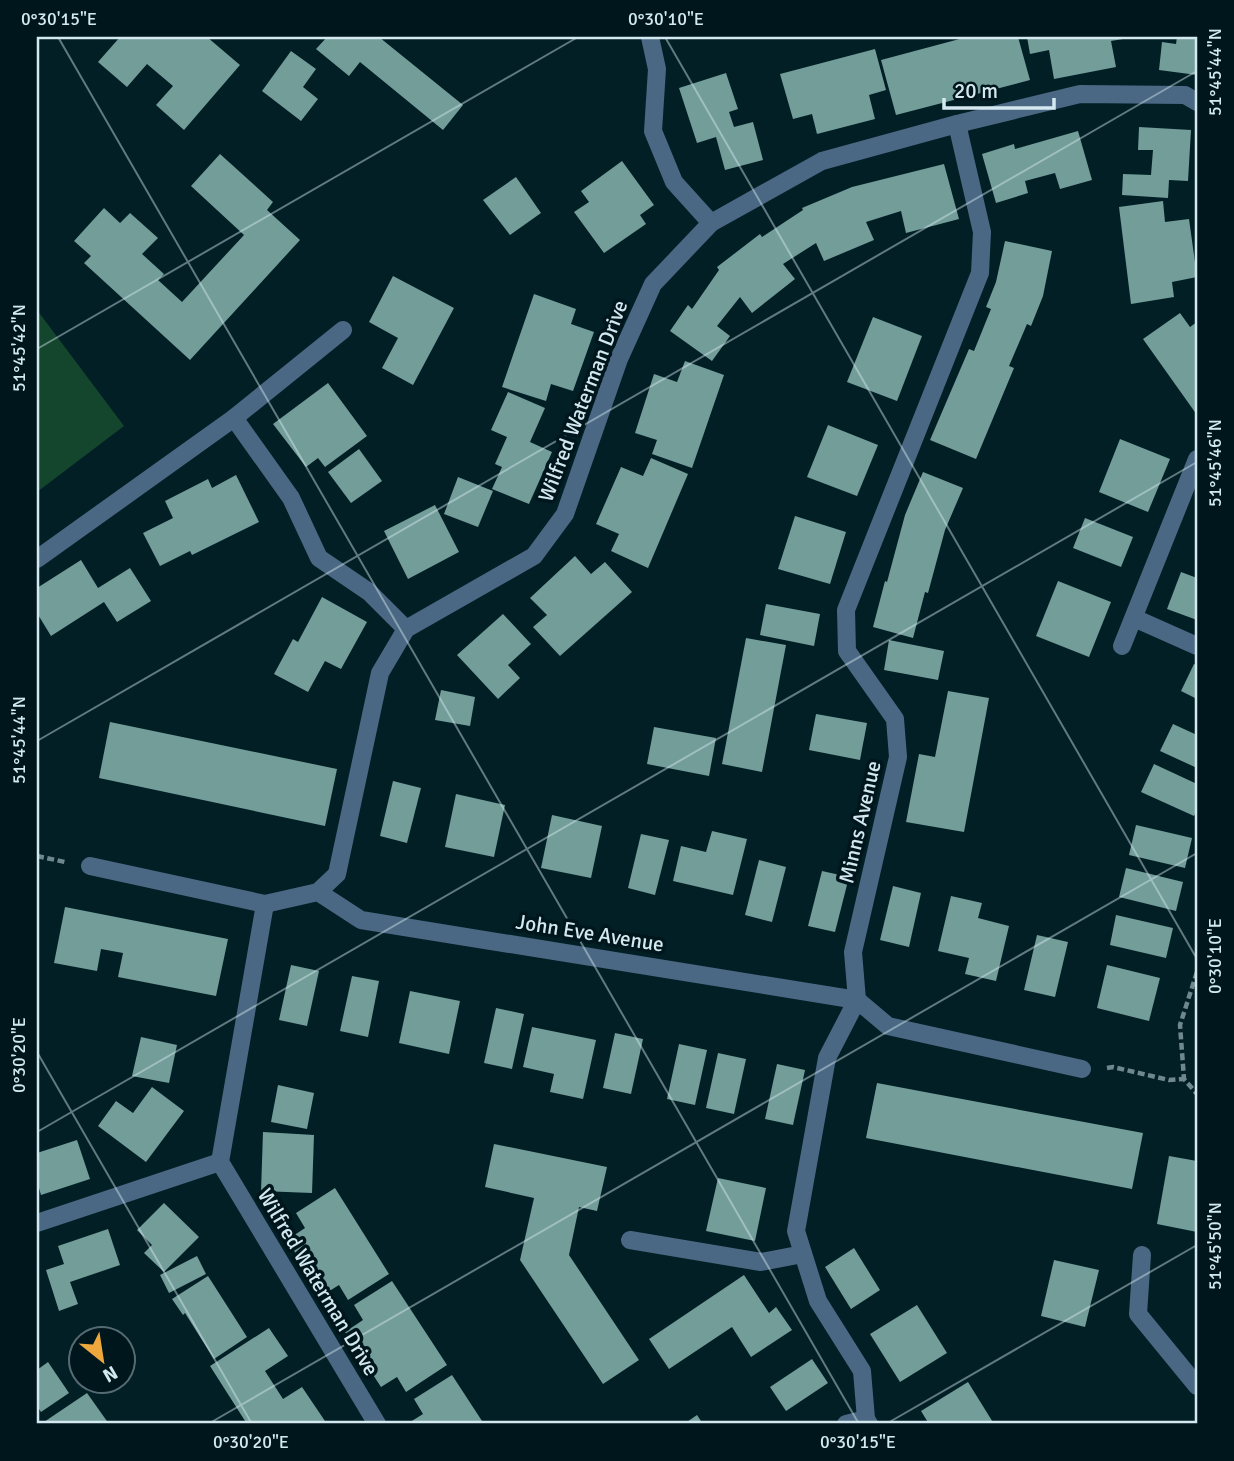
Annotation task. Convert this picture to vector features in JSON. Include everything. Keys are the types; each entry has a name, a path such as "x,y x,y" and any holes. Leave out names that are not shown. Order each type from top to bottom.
{"street":[{"path":"650,37 657,69 653,131 674,182 711,223"},
{"name":"Wilfred Waterman Drive","path":"318,892 337,874 380,673 406,629 534,556 557,525 565,514 619,359 653,284 711,223 822,161 957,124 1080,94 1185,95 1197,102"},
{"name":"Minns Avenue","path":"857,1000 853,952 898,757 895,719 847,651 846,610 980,273 982,232 957,124"},
{"path":"37,559 234,418 343,330"},
{"path":"234,418 291,498 319,558 369,592 406,629"},
{"path":"1122,646 1197,459"},
{"path":"1134,618 1197,646"},
{"path":"90,866 265,904 318,892"},
{"name":"John Eve Avenue","path":"318,892 362,920 857,1000"},
{"path":"37,1223 220,1162 265,904"},
{"path":"846,1424 867,1422 862,1371 818,1301 796,1231 827,1058 857,1000 888,1026 1082,1069"},
{"name":"Wilfred Waterman Drive","path":"220,1162 377,1424"},
{"path":"630,1240 761,1262 803,1254"},
{"path":"1142,1255 1138,1314 1197,1386"}],"path":[{"path":"1197,972 1180,1025 1184,1079 1197,1094"},
{"path":"1082,1069 1113,1067 1169,1080 1184,1079"}],"green space":[{"path":"37,310 124,426 37,492"}],"building":[{"path":"120,37 207,37 240,65 184,130 156,105 173,86 147,64 127,87 98,62"},
{"path":"327,37 379,37 463,105 443,130 360,62 349,76 316,49"},
{"path":"967,37 1018,37 1030,80 896,115 881,60"},
{"path":"1027,37 1129,38 1111,41 1116,67 1054,79 1049,50 1030,54"},
{"path":"1177,37 1197,37 1197,75 1159,70 1162,42 1176,44"},
{"path":"875,49 886,90 869,95 875,119 817,134 812,114 793,119 780,74"},
{"path":"291,51 316,69 303,87 318,99 301,121 262,91"},
{"path":"726,73 738,109 729,112 734,127 753,122 763,160 725,170 716,137 697,143 679,88"},
{"path":"1139,127 1191,130 1188,181 1169,180 1168,198 1122,195 1123,174 1151,175 1153,150 1138,150"},
{"path":"1078,131 1092,180 1060,189 1055,173 1025,181 1028,193 996,203 982,154 1014,144 1015,149"},
{"path":"220,154 273,202 267,210 300,240 190,360 84,263 91,256 74,241 104,208 120,223 130,213 158,238 142,254 164,274 158,280 182,302 244,235 191,186"},
{"path":"622,161 654,205 640,215 646,224 604,253 574,212 589,202 581,191"},
{"path":"944,164 959,219 906,233 901,211 866,222 874,240 824,261 816,243 783,264 795,279 752,313 740,297 717,326 730,336 712,361 670,331 688,305 692,309 719,270 717,267 760,234 762,237 803,210 802,208 852,187"},
{"path":"516,177 541,213 510,235 483,200"},
{"path":"1163,201 1165,222 1189,219 1197,277 1172,282 1174,297 1131,304 1119,207"},
{"path":"1005,241 1052,251 1043,296 1031,326 1027,324 1009,366 1014,368 976,459 930,440 969,349 974,351 991,309 986,307 996,282"},
{"path":"393,276 454,308 413,385 382,368 398,338 369,322"},
{"path":"534,294 576,309 571,324 594,332 573,391 551,384 546,401 502,387"},
{"path":"1180,313 1190,327 1197,322 1197,415 1143,339"},
{"path":"873,317 922,336 897,401 847,382"},
{"path":"685,361 724,375 692,468 652,454 657,440 635,433 654,374 677,382"},
{"path":"328,383 367,436 325,467 318,458 306,467 273,424"},
{"path":"508,392 545,408 530,442 552,452 529,504 492,489 502,467 495,464 507,437 491,430"},
{"path":"828,425 878,445 857,496 807,477"},
{"path":"1120,439 1170,459 1148,512 1099,492"},
{"path":"359,449 382,481 351,503 328,472"},
{"path":"651,458 688,474 648,568 611,551 619,534 596,524 621,467 643,476"},
{"path":"923,472 963,488 945,530 913,638 873,627 905,515"},
{"path":"236,475 259,522 192,555 190,551 160,566 143,533 173,518 165,501 208,479 212,488"},
{"path":"458,477 493,491 478,527 444,514"},
{"path":"435,505 459,552 408,579 384,531"},
{"path":"795,516 846,532 830,584 778,569"},
{"path":"1085,518 1133,537 1121,567 1073,548"},
{"path":"575,556 591,574 605,562 632,592 560,656 533,627 547,615 530,598"},
{"path":"81,560 98,588 130,568 151,601 117,622 104,602 51,636 37,613 37,588"},
{"path":"1181,572 1197,578 1197,620 1167,609"},
{"path":"1058,581 1111,602 1089,657 1036,636"},
{"path":"322,597 367,622 341,669 325,661 308,692 274,674 293,639 298,642"},
{"path":"766,604 820,614 814,646 760,635"},
{"path":"503,614 531,644 508,665 520,678 498,699 457,655"},
{"path":"746,638 786,645 762,772 722,764"},
{"path":"889,640 944,651 938,680 884,670"},
{"path":"1194,664 1197,665 1197,699 1181,691"},
{"path":"441,690 475,697 470,726 435,720"},
{"path":"948,691 989,698 964,832 906,822 919,754 935,757"},
{"path":"816,714 867,723 860,760 809,750"},
{"path":"110,722 337,769 325,826 99,778"},
{"path":"1173,724 1197,735 1197,768 1160,751"},
{"path":"654,727 716,738 709,776 647,764"},
{"path":"1154,764 1197,784 1197,810 1194,816 1141,792"},
{"path":"393,781 421,788 407,843 380,836"},
{"path":"456,794 505,805 494,857 445,847"},
{"path":"552,815 602,826 591,878 541,868"},
{"path":"1136,825 1192,838 1185,868 1129,855"},
{"path":"712,831 747,839 733,895 673,881 681,846 706,852"},
{"path":"641,834 669,840 655,895 628,888"},
{"path":"759,860 786,867 772,922 745,915"},
{"path":"1126,868 1183,882 1176,911 1119,897"},
{"path":"822,871 849,877 835,932 808,926"},
{"path":"893,886 921,893 909,947 880,940"},
{"path":"951,896 982,903 978,918 1009,926 996,981 965,974 969,958 938,951"},
{"path":"65,907 228,939 216,996 118,977 123,953 101,949 97,971 54,963"},
{"path":"1116,915 1173,928 1166,958 1110,945"},
{"path":"1037,935 1068,942 1055,997 1024,990"},
{"path":"291,965 319,971 307,1026 279,1020"},
{"path":"1107,965 1160,978 1149,1021 1097,1008"},
{"path":"352,976 379,981 368,1037 340,1031"},
{"path":"410,991 460,1001 449,1054 399,1043"},
{"path":"496,1008 524,1014 512,1069 484,1063"},
{"path":"532,1027 596,1040 583,1099 550,1092 554,1074 523,1067"},
{"path":"615,1033 643,1039 631,1094 603,1088"},
{"path":"141,1037 177,1045 169,1083 132,1076"},
{"path":"679,1044 707,1050 695,1105 667,1099"},
{"path":"718,1053 746,1059 734,1114 706,1108"},
{"path":"777,1064 805,1070 793,1125 765,1119"},
{"path":"877,1083 1143,1133 1132,1189 866,1138"},
{"path":"278,1085 314,1093 307,1129 271,1122"},
{"path":"152,1087 184,1111 146,1162 98,1126 116,1101 133,1113"},
{"path":"263,1132 314,1135 312,1193 261,1191"},
{"path":"77,1140 90,1179 41,1195 37,1181 37,1153"},
{"path":"494,1144 607,1167 597,1211 579,1207 569,1255 639,1360 603,1384 520,1260 534,1198 485,1187"},
{"path":"1169,1156 1197,1161 1197,1232 1157,1224"},
{"path":"718,1178 766,1188 755,1241 706,1231"},
{"path":"335,1188 389,1274 348,1300 339,1285 323,1295 287,1240 305,1228 296,1213"},
{"path":"164,1203 199,1237 164,1272 144,1253 152,1245 137,1230"},
{"path":"108,1229 120,1265 70,1282 78,1304 59,1311 46,1270 64,1264 58,1246"},
{"path":"854,1248 880,1290 851,1309 825,1267"},
{"path":"197,1256 206,1274 169,1293 160,1275"},
{"path":"1054,1260 1099,1270 1085,1327 1041,1316"},
{"path":"744,1275 769,1313 776,1307 792,1330 751,1357 732,1327 669,1369 649,1339"},
{"path":"208,1276 247,1337 214,1359 185,1313 183,1315 172,1299"},
{"path":"392,1281 447,1365 406,1392 397,1377 381,1387 345,1332 363,1320 354,1305"},
{"path":"917,1305 947,1353 900,1382 870,1334"},
{"path":"269,1328 288,1356 265,1371 283,1399 302,1387 327,1424 247,1424 210,1366"},
{"path":"812,1359 828,1383 786,1411 770,1387"},
{"path":"48,1362 68,1394 41,1412 37,1406 37,1370"},
{"path":"452,1375 484,1424 407,1424 423,1414 414,1399"},
{"path":"968,1382 994,1424 929,1424 921,1411"},
{"path":"88,1394 109,1424 41,1424"},
{"path":"697,1415 703,1424 684,1424"}]}
